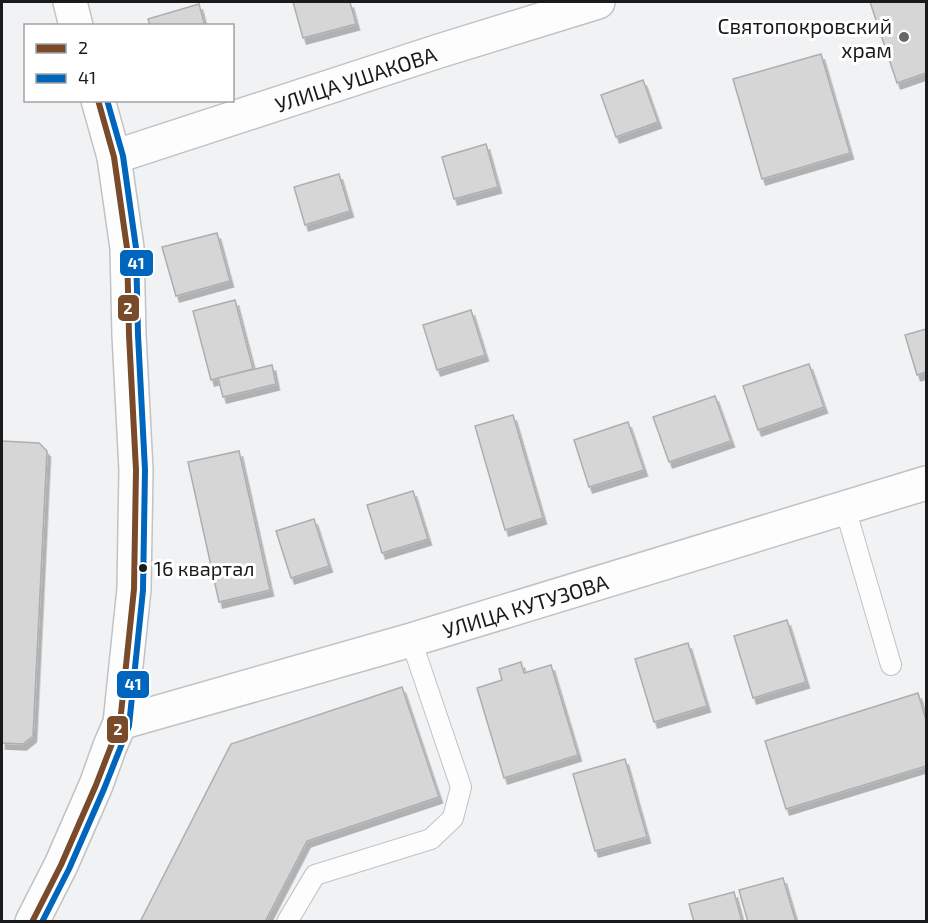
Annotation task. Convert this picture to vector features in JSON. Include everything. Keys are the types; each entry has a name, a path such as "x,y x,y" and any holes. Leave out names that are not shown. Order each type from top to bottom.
{"street":[{"path":"70,2 76,24"},
{"name":"УЛИЦА УШАКОВА","path":"114,157 428,54 598,2"},
{"path":"32,921 61,865 120,723 134,589 136,470 127,248 114,157 99,102"},
{"name":"УЛИЦА КУТУЗОВА","path":"120,723 411,640 927,483"}],"lane":[{"path":"845,508 891,665"},
{"path":"287,921 315,874 431,839 453,818 461,787 411,640"}],"building":[{"path":"293,2 350,2 356,24 303,38"},
{"name":"Святопокровский храм","path":"870,2 926,2 926,73 897,83"},
{"path":"199,4 204,24 149,24 148,19"},
{"path":"821,54 850,153 762,179 733,79"},
{"path":"643,80 658,122 616,137 601,95"},
{"path":"486,144 498,187 454,199 442,157"},
{"path":"339,174 350,211 305,225 294,187"},
{"path":"217,233 230,281 176,296 162,247"},
{"path":"235,300 253,369 211,380 193,311"},
{"path":"471,310 485,355 437,370 423,325"},
{"path":"926,329 926,372 917,375 905,335"},
{"path":"809,364 824,407 758,430 743,386"},
{"path":"272,365 276,384 223,397 218,378"},
{"path":"715,396 731,441 669,462 653,417"},
{"path":"513,415 543,518 505,530 475,426"},
{"path":"628,422 644,470 589,487 574,440"},
{"path":"2,441 39,443 47,451 33,736 23,744 2,743"},
{"path":"239,451 270,590 219,602 188,462"},
{"path":"413,491 428,539 382,553 367,505"},
{"path":"314,519 329,566 291,578 276,531"},
{"path":"787,620 806,682 753,698 734,636"},
{"path":"688,643 707,706 654,722 635,659"},
{"path":"521,662 524,673 551,665 578,755 504,778 477,688 502,680 499,669"},
{"path":"402,687 439,797 307,841 265,922 140,922 231,744"},
{"path":"918,693 926,720 926,766 786,809 765,741"},
{"path":"625,759 647,837 595,851 573,774"},
{"path":"783,878 796,922 748,922 739,890"},
{"path":"734,892 742,922 694,922 689,904"}],"transit line":[{"name":"2","path":"32,922 61,865 120,723 134,589 136,470 127,248 114,157 99,102"},
{"name":"41","path":"42,922 69,869 129,726 143,590 145,470 136,248 123,156 108,102"}],"place":[{"name":"Святопокровский храм","path":"904,37"},
{"name":"16 квартал","path":"143,568"}]}
